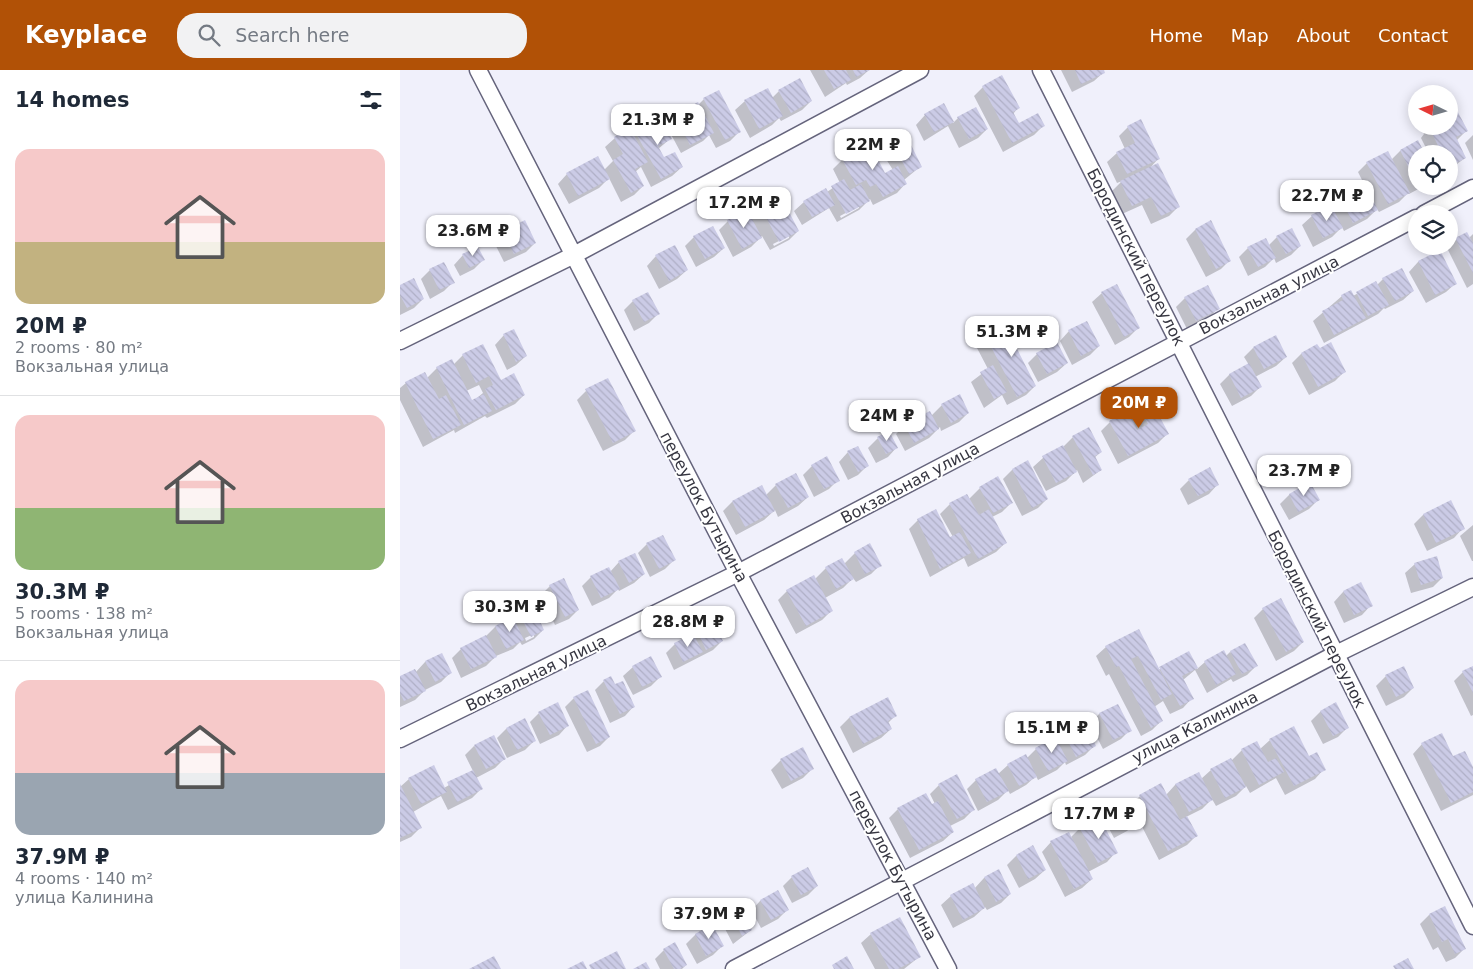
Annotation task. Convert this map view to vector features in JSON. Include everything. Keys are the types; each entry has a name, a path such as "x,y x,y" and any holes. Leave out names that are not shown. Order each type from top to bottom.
{"street":[{"name":"переулок Бутырина","path":"478,70 572,256 948,969"},
{"path":"400,341 572,256 920,70"},
{"name":"Бородинский переулок","path":"1041,70 1179,341 1334,655 1473,926"},
{"path":"1441,205 1473,188"},
{"name":"Вокзальная улица","path":"400,739 738,573 1408,222"},
{"name":"улица Калинина","path":"734,969 1334,655 1473,587"}],"building":[{"path":"824,70 846,70 851,80 834,89"},
{"path":"853,70 870,70 856,77"},
{"path":"1075,70 1104,70 1105,73 1081,84"},
{"path":"1002,75 1020,108 1013,112 1019,123 1038,113 1045,126 1012,143 982,86"},
{"path":"800,78 812,101 791,113 778,90"},
{"path":"768,88 783,116 759,129 744,100"},
{"path":"719,90 741,132 725,140 703,98"},
{"path":"698,102 714,133 690,145 674,115"},
{"path":"944,103 954,122 934,132 924,114"},
{"path":"976,107 988,129 969,139 957,117"},
{"path":"1458,112 1468,131 1456,137 1466,158 1458,162 1458,145 1438,145 1433,135 1458,135"},
{"path":"659,114 672,139 658,146 664,157 675,152 683,167 661,179 633,128"},
{"path":"1141,119 1160,159 1127,174 1116,152 1135,143 1127,126"},
{"path":"630,128 648,162 635,169 644,186 631,193 613,160 623,154 614,137"},
{"path":"1418,140 1420,145 1409,145"},
{"path":"909,141 922,167 909,174 895,148"},
{"path":"870,144 885,173 898,166 907,184 883,197 876,184 870,187 866,180 856,185 842,159"},
{"path":"1408,146 1408,166 1400,150"},
{"path":"1388,151 1408,189 1408,194 1388,204 1366,162"},
{"path":"598,156 610,179 578,196 566,173"},
{"path":"1158,163 1180,207 1161,216 1151,197 1132,206 1120,181"},
{"path":"844,179 850,190 861,184 870,201 846,214 831,186"},
{"path":"826,188 835,205 812,217 803,201"},
{"path":"1367,188 1378,210 1353,223 1342,201"},
{"path":"779,193 799,231 779,242 759,204"},
{"path":"1331,205 1343,228 1323,238 1311,215"},
{"path":"747,209 762,238 742,249 727,220"},
{"path":"525,220 536,243 514,254 503,231"},
{"path":"1211,220 1231,261 1216,269 1195,229"},
{"path":"713,226 725,248 705,259 693,236"},
{"path":"1292,228 1301,246 1286,254 1276,236"},
{"path":"1467,232 1473,243 1473,273 1458,244 1458,236"},
{"path":"1266,238 1276,258 1258,267 1247,247"},
{"path":"675,245 688,270 669,281 655,255"},
{"path":"478,247 485,260 469,268 462,254"},
{"path":"1430,255 1442,255 1457,284 1435,295 1418,261"},
{"path":"444,262 455,283 439,290 429,269"},
{"path":"1402,268 1414,291 1395,301 1382,278"},
{"path":"414,278 424,299 407,308 400,295 400,285"},
{"path":"1376,281 1389,305 1368,316 1356,292"},
{"path":"1117,284 1140,328 1124,337 1101,292"},
{"path":"1208,285 1220,309 1196,321 1184,297"},
{"path":"1351,290 1366,318 1334,335 1322,311 1343,300 1341,295"},
{"path":"648,292 660,314 644,322 632,300"},
{"path":"1017,321 1026,337 1014,343 1036,386 1017,397 986,337"},
{"path":"1087,321 1100,346 1081,356 1068,330"},
{"path":"514,329 527,356 516,362 503,334"},
{"path":"1276,335 1287,357 1264,369 1253,347"},
{"path":"1057,342 1068,363 1047,374 1036,353"},
{"path":"1331,342 1346,372 1318,387 1301,353 1317,344 1320,348"},
{"path":"483,344 501,380 514,373 525,395 496,410 485,389 493,385 489,376 476,383 462,354"},
{"path":"452,359 472,400 484,394 492,411 464,425 436,367"},
{"path":"1249,363 1262,387 1241,398 1229,374"},
{"path":"993,365 1007,392 994,399 980,372"},
{"path":"425,372 439,399 446,395 461,425 433,439 405,382"},
{"path":"608,378 636,431 613,443 585,389"},
{"path":"960,394 969,413 951,423 941,404"},
{"path":"1150,399 1169,434 1128,456 1109,421 1128,411 1137,430 1148,424 1138,405"},
{"path":"930,411 939,429 914,443 904,424"},
{"path":"1089,427 1102,452 1095,456 1102,470 1093,475 1072,436"},
{"path":"889,431 898,448 886,454 877,437"},
{"path":"1063,445 1077,472 1056,483 1042,456"},
{"path":"858,446 869,466 858,472 847,451"},
{"path":"827,456 840,481 824,489 811,465"},
{"path":"1028,460 1048,499 1032,508 1012,469"},
{"path":"1210,467 1219,485 1198,496 1188,479"},
{"path":"796,473 809,497 788,508 775,484"},
{"path":"998,476 1013,503 993,513 979,487"},
{"path":"1310,482 1320,500 1298,512 1289,494"},
{"path":"762,485 775,511 745,527 732,501"},
{"path":"967,494 979,515 989,509 1007,543 978,559 949,503"},
{"path":"1451,500 1465,529 1436,543 1423,514"},
{"path":"936,509 950,537 960,532 971,553 940,569 917,519"},
{"path":"663,535 676,560 659,569 646,543"},
{"path":"870,543 882,566 865,574 854,552"},
{"path":"635,553 645,574 629,583 618,561"},
{"path":"1437,556 1443,578 1421,585 1414,563"},
{"path":"842,558 854,579 836,589 825,567"},
{"path":"609,567 620,589 601,598 590,576"},
{"path":"814,575 833,611 806,626 786,590"},
{"path":"564,578 579,610 565,617 549,585"},
{"path":"1361,582 1373,606 1354,615 1343,591"},
{"path":"1281,598 1304,642 1286,652 1262,608"},
{"path":"532,604 544,630 531,637 518,611"},
{"path":"513,617 524,640 506,649 495,626"},
{"path":"714,623 723,641 706,650 697,631"},
{"path":"1139,629 1172,694 1161,700 1138,656 1131,659 1163,721 1151,728 1119,666 1116,667 1105,646"},
{"path":"693,634 703,652 683,662 674,643"},
{"path":"486,635 497,657 471,669 460,648"},
{"path":"1245,643 1258,666 1242,674 1230,651"},
{"path":"1224,650 1236,674 1216,685 1204,661"},
{"path":"1189,651 1198,668 1182,676 1194,699 1180,706 1159,667"},
{"path":"442,653 452,673 435,682 425,661"},
{"path":"651,656 662,677 642,687 632,666"},
{"path":"1404,666 1414,688 1396,697 1385,675"},
{"path":"1473,666 1473,693 1462,671"},
{"path":"415,669 426,691 404,701 400,693 400,676"},
{"path":"611,676 615,684 623,681 635,707 620,714 603,680"},
{"path":"588,690 610,737 596,744 573,697"},
{"path":"888,697 897,716 888,721 892,729 863,744 849,717"},
{"path":"558,702 569,726 550,735 538,712"},
{"path":"1336,702 1349,728 1333,736 1320,711"},
{"path":"1118,704 1132,731 1113,740 1099,713"},
{"path":"1078,712 1096,746 1076,757 1058,722"},
{"path":"525,718 536,741 517,750 506,728"},
{"path":"1294,726 1309,756 1317,752 1326,770 1294,786 1269,739"},
{"path":"1442,733 1453,756 1465,751 1473,767 1473,792 1451,803 1421,743"},
{"path":"494,735 506,759 486,769 474,745"},
{"path":"1055,737 1068,761 1048,771 1035,748"},
{"path":"1257,741 1268,762 1276,758 1284,772 1259,785 1241,749"},
{"path":"803,747 814,769 791,781 780,759"},
{"path":"1026,754 1037,777 1019,786 1007,764"},
{"path":"1231,758 1246,787 1225,798 1210,769"},
{"path":"434,765 447,792 421,804 408,778"},
{"path":"996,768 1009,791 987,802 975,779"},
{"path":"473,770 483,789 457,802 447,782"},
{"path":"1199,772 1213,800 1189,812 1175,784"},
{"path":"957,774 975,810 957,819 938,784"},
{"path":"1161,783 1180,820 1187,816 1198,836 1168,851 1139,795"},
{"path":"400,784 422,828 400,838"},
{"path":"926,793 932,804 938,801 954,832 919,850 897,808"},
{"path":"1128,803 1138,822 1123,830 1113,810"},
{"path":"1099,816 1118,853 1098,863 1079,827"},
{"path":"1069,832 1093,879 1074,889 1050,841"},
{"path":"1033,845 1046,870 1028,879 1016,855"},
{"path":"808,867 818,886 801,895 791,876"},
{"path":"999,869 1011,894 996,902 984,877"},
{"path":"973,883 985,908 963,920 950,895"},
{"path":"778,890 789,910 771,920 760,900"},
{"path":"749,905 755,916 747,921 752,930 742,936 731,914"},
{"path":"1445,906 1466,949 1455,954 1448,939 1442,942 1429,914"},
{"path":"900,917 921,957 898,969 889,969 870,933"},
{"path":"712,924 724,946 706,956 695,934"},
{"path":"675,942 687,965 680,969 674,969 663,949"},
{"path":"617,951 626,969 591,969 589,965"},
{"path":"494,956 501,969 469,969"},
{"path":"847,956 854,969 834,969 832,965"},
{"path":"1408,958 1414,969 1395,969 1393,966"},
{"path":"583,961 587,969 567,969"},
{"path":"646,962 650,969 633,969"}]}
